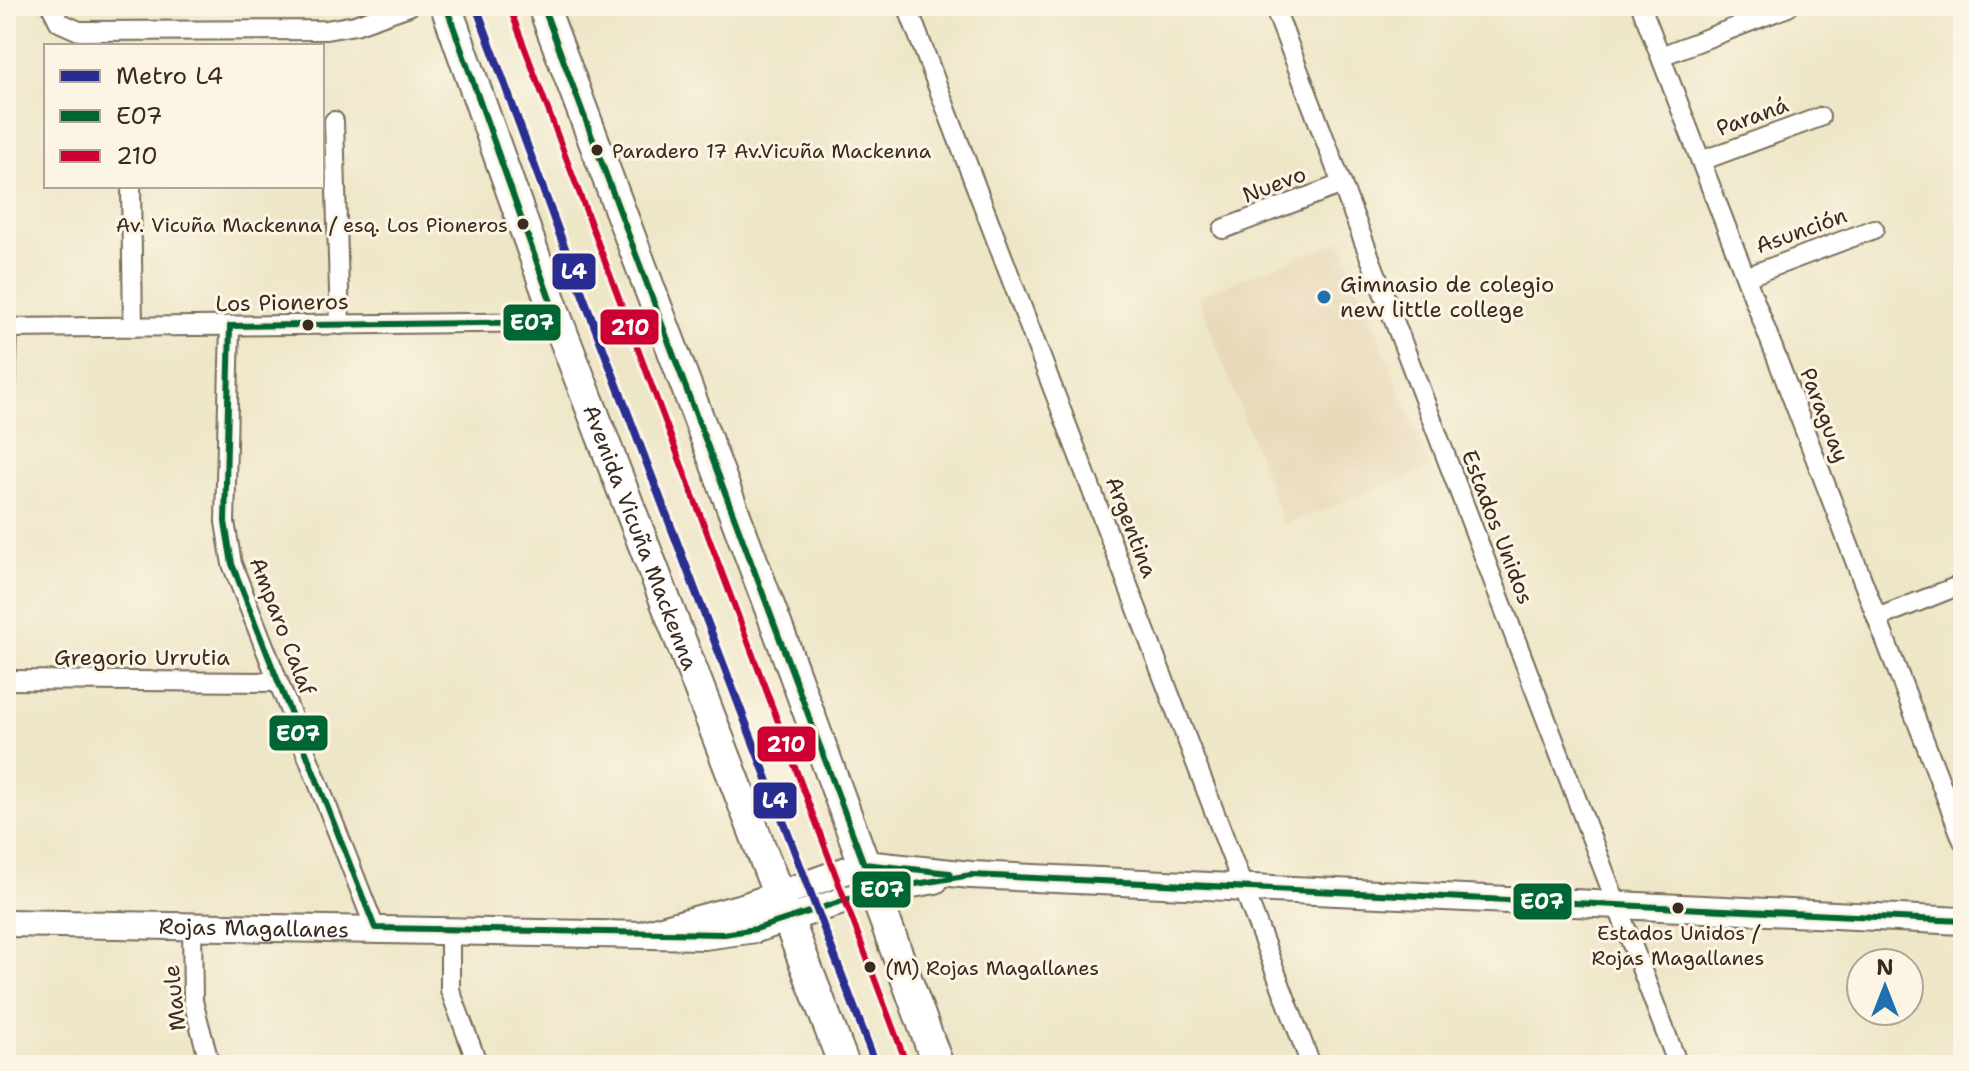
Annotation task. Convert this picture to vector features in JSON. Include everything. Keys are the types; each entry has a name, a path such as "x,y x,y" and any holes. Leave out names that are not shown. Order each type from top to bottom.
{"main road":[{"name":"Avenida Vicuña Mackenna","path":"446,6 558,322 844,1065"},
{"path":"543,6 938,1065"},
{"name":"Rojas Magallanes","path":"6,923 647,933 730,911 783,906 868,878 971,875 1963,921"}],"street":[{"path":"51,6 55,17 64,26 79,31 326,30 355,25 409,6"},
{"name":"Argentina","path":"907,6 1311,1065"},
{"name":"Estados Unidos","path":"1274,6 1678,1065"},
{"name":"Paraguay","path":"1641,6 1963,841"},
{"path":"1661,56 1788,7"},
{"name":"Paraná","path":"1701,161 1820,117"},
{"path":"334,121 340,325"},
{"name":"Nuevo","path":"1223,229 1342,184"},
{"path":"131,188 133,327"},
{"name":"Asunción","path":"1746,277 1874,229"},
{"name":"Los Pioneros","path":"7,328 558,322"},
{"name":"Amparo Calaf","path":"230,326 225,498 227,546 237,582 375,928"},
{"path":"6,393 7,328"},
{"path":"1877,618 1963,584"},
{"name":"Gregorio Urrutia","path":"6,680 278,682"},
{"name":"Maule","path":"192,925 193,1001 210,1065"},
{"path":"450,929 450,990 478,1065"}],"shaded area":[{"path":"1341,241 1431,468 1284,525 1198,296"}],"metro line":[{"name":"L4","path":"476,6 558,230 876,1065"}],"transit line":[{"name":"E07","path":"446,6 558,322 230,326 225,522 232,564 375,928 724,934 756,929 873,891 971,875 1963,921"},
{"name":"210","path":"509,6 907,1065"},
{"name":"E07","path":"543,6 864,864 950,873"}],"place":[{"name":"Paradero 17 Av.Vicuña Mackenna","path":"597,150"},
{"name":"Av. Vicuña Mackenna / esq. Los Pioneros","path":"523,224"},
{"name":"Gimnasio de colegio new little college","path":"1324,297"},
{"name":"Estados Unidos / Rojas Magallanes","path":"1678,908"},
{"name":"(M) Rojas Magallanes","path":"870,967"}]}
